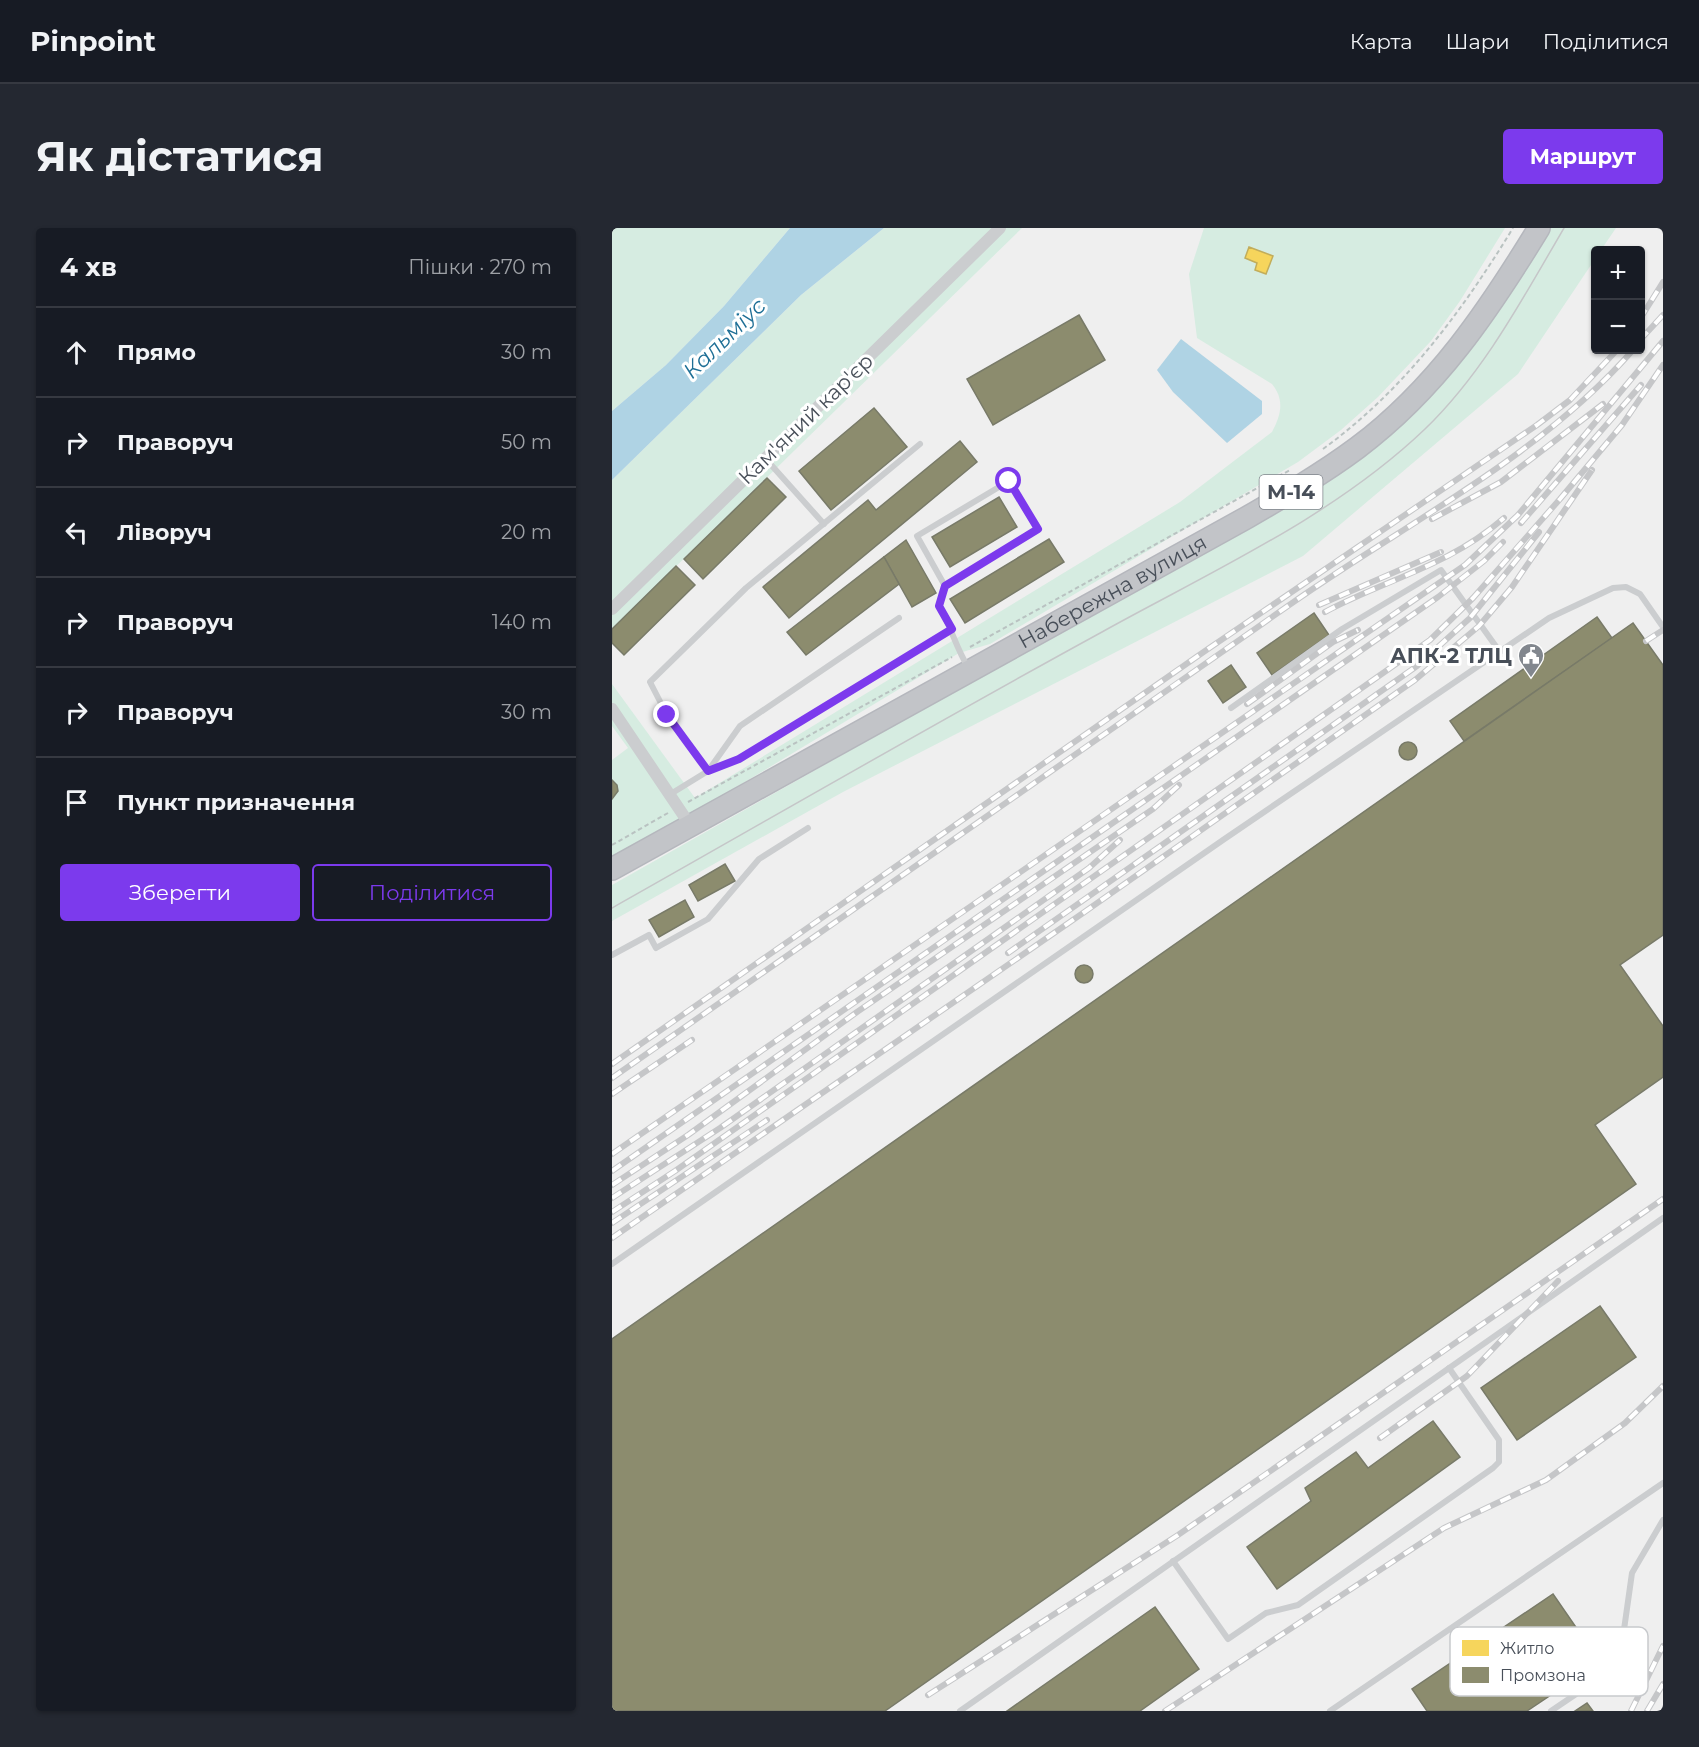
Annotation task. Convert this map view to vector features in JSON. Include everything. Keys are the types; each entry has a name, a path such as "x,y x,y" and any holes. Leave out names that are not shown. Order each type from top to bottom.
{"highway":[{"name":"Набережна вулиця","path":"612,869 684,816 964,661 1246,518 1313,479 1358,447 1398,413 1452,358 1482,318 1539,228"}],"street":[{"name":"Кам'яний кар'єр","path":"612,609 1000,228"},
{"path":"612,709 684,816"}],"lane":[{"path":"708,771 667,715 650,682 746,588 920,444"},
{"path":"765,458 824,524"},
{"path":"945,586 917,536 1009,481 1038,529 945,586 939,606 952,629 964,661"},
{"path":"1231,708 1342,629 1441,570 1500,652"},
{"path":"612,1264 1550,618 1613,588 1626,587 1640,594 1663,627"},
{"path":"708,771 740,726 899,618"},
{"path":"669,795 708,771 739,759 952,629"},
{"path":"612,955 649,935 656,948 708,919 759,860 808,828"},
{"path":"960,1711 1663,1218"},
{"path":"1173,1561 1228,1640 1266,1613 1298,1605 1499,1462 1499,1440 1449,1368"},
{"path":"1452,1627 1663,1483"},
{"path":"1624,1627 1632,1573 1663,1520"},
{"path":"1330,1711 1450,1629"},
{"path":"1551,1711 1573,1696"}],"path":[{"path":"1316,454 1363,418 1417,364 1465,303 1513,228"},
{"path":"612,845 684,816 964,661 1291,470"}],"green space":[{"path":"612,228 790,228 724,306 666,365 612,411"},
{"path":"884,228 1022,228 612,629 612,480 801,295"},
{"path":"1204,228 1505,228 1460,301 1431,341 1378,397 1341,430 1298,462 990,644 959,653 685,818 612,858 612,760 628,748 612,726 612,684 695,798 1180,502 1272,432 1278,420 1280,402 1272,384 1197,338 1189,274"},
{"path":"1544,228 1616,228 1604,246 1591,246 1591,265 1518,374 1303,556 843,792 612,921 612,885 1286,504 1360,456"}],"water":[{"name":"Кальміус","path":"790,228 884,228 801,295 612,480 612,411 666,365 724,306"},
{"path":"1181,339 1262,401 1262,414 1227,443 1173,392 1157,370"}],"building: Житло":[{"path":"1249,247 1273,256 1266,274 1255,270 1257,263 1245,258"}],"building: Промзона":[{"path":"1079,315 1105,360 993,425 967,379"},
{"path":"874,408 907,447 831,510 799,471"},
{"path":"960,441 977,462 789,618 763,587 868,500 876,510"},
{"path":"767,478 786,497 703,579 684,559"},
{"path":"999,497 1017,527 950,567 932,537"},
{"path":"1049,539 1064,562 965,623 950,599"},
{"path":"906,540 936,593 912,607 884,557"},
{"path":"884,557 899,584 806,655 787,632"},
{"path":"676,566 695,585 624,655 612,643 612,629"},
{"path":"1314,613 1329,635 1272,675 1257,653"},
{"path":"1597,617 1612,638 1464,741 1450,721"},
{"path":"1633,623 1663,665 1663,935 1620,965 1663,1026 1663,1077 1595,1125 1636,1184 885,1711 612,1711 612,1339"},
{"path":"1231,665 1246,687 1223,703 1208,681"},
{"path":"1408,742 1414,745 1417,751 1414,757 1408,760 1402,757 1399,751 1402,745"},
{"path":"612,780 617,785 618,791 612,799"},
{"path":"725,864 735,881 698,901 689,885"},
{"path":"685,900 694,917 659,937 649,920"},
{"path":"1084,965 1090,968 1093,974 1090,980 1084,983 1078,980 1075,974 1078,968"},
{"path":"1600,1306 1636,1357 1517,1440 1481,1388"},
{"path":"1433,1421 1460,1457 1277,1589 1247,1547 1311,1501 1305,1488 1356,1452 1368,1468"},
{"path":"1553,1594 1576,1627 1504,1627"},
{"path":"1155,1607 1199,1669 1140,1711 1007,1711"},
{"path":"1450,1663 1450,1696 1549,1696 1527,1711 1427,1711 1412,1689"},
{"path":"1587,1703 1593,1711 1575,1711"}],"tram line":[{"path":"612,908 979,700 1270,541 1351,489 1425,429 1466,383 1518,307 1564,228"}],"railway":[{"path":"1645,311 1663,282"},
{"path":"1645,335 1663,315"},
{"path":"612,1154 1465,565 1518,515 1663,341"},
{"path":"612,1064 1205,651 1537,425 1570,400 1613,354"},
{"path":"612,1078 1295,601 1516,455 1557,423 1629,354"},
{"path":"612,1212 675,1171 1430,640 1473,598 1560,499 1622,425 1663,365"},
{"path":"1521,523 1641,385"},
{"path":"1432,519 1501,482 1603,404"},
{"path":"612,1238 1083,913 1415,680 1479,626 1512,587 1592,470"},
{"path":"1325,612 1461,549 1504,518"},
{"path":"1008,953 1417,666 1470,618 1539,532"},
{"path":"612,1171 1438,597 1484,561 1503,542"},
{"path":"1319,605 1441,552"},
{"path":"1247,704 1333,642 1358,630"},
{"path":"1646,641 1663,630"},
{"path":"612,1185 688,1135 857,1012 1153,809 1179,785"},
{"path":"612,1198 720,1128 1089,868 1120,840"},
{"path":"612,1094 692,1040"},
{"path":"612,1223 767,1120"},
{"path":"928,1695 1178,1535 1663,1199"},
{"path":"1380,1438 1467,1376 1558,1281"},
{"path":"1165,1711 1444,1528 1546,1480 1625,1423 1663,1386"},
{"path":"1648,1676 1663,1646"},
{"path":"1647,1711 1663,1684"},
{"path":"1631,1711 1638,1696"}],"place":[{"name":"АПК-2 ТЛЦ","path":"1531,679"}],"route":[{"path":"667,715 708,771 739,759 952,629 939,606 945,586 1038,529 1009,481"}]}
